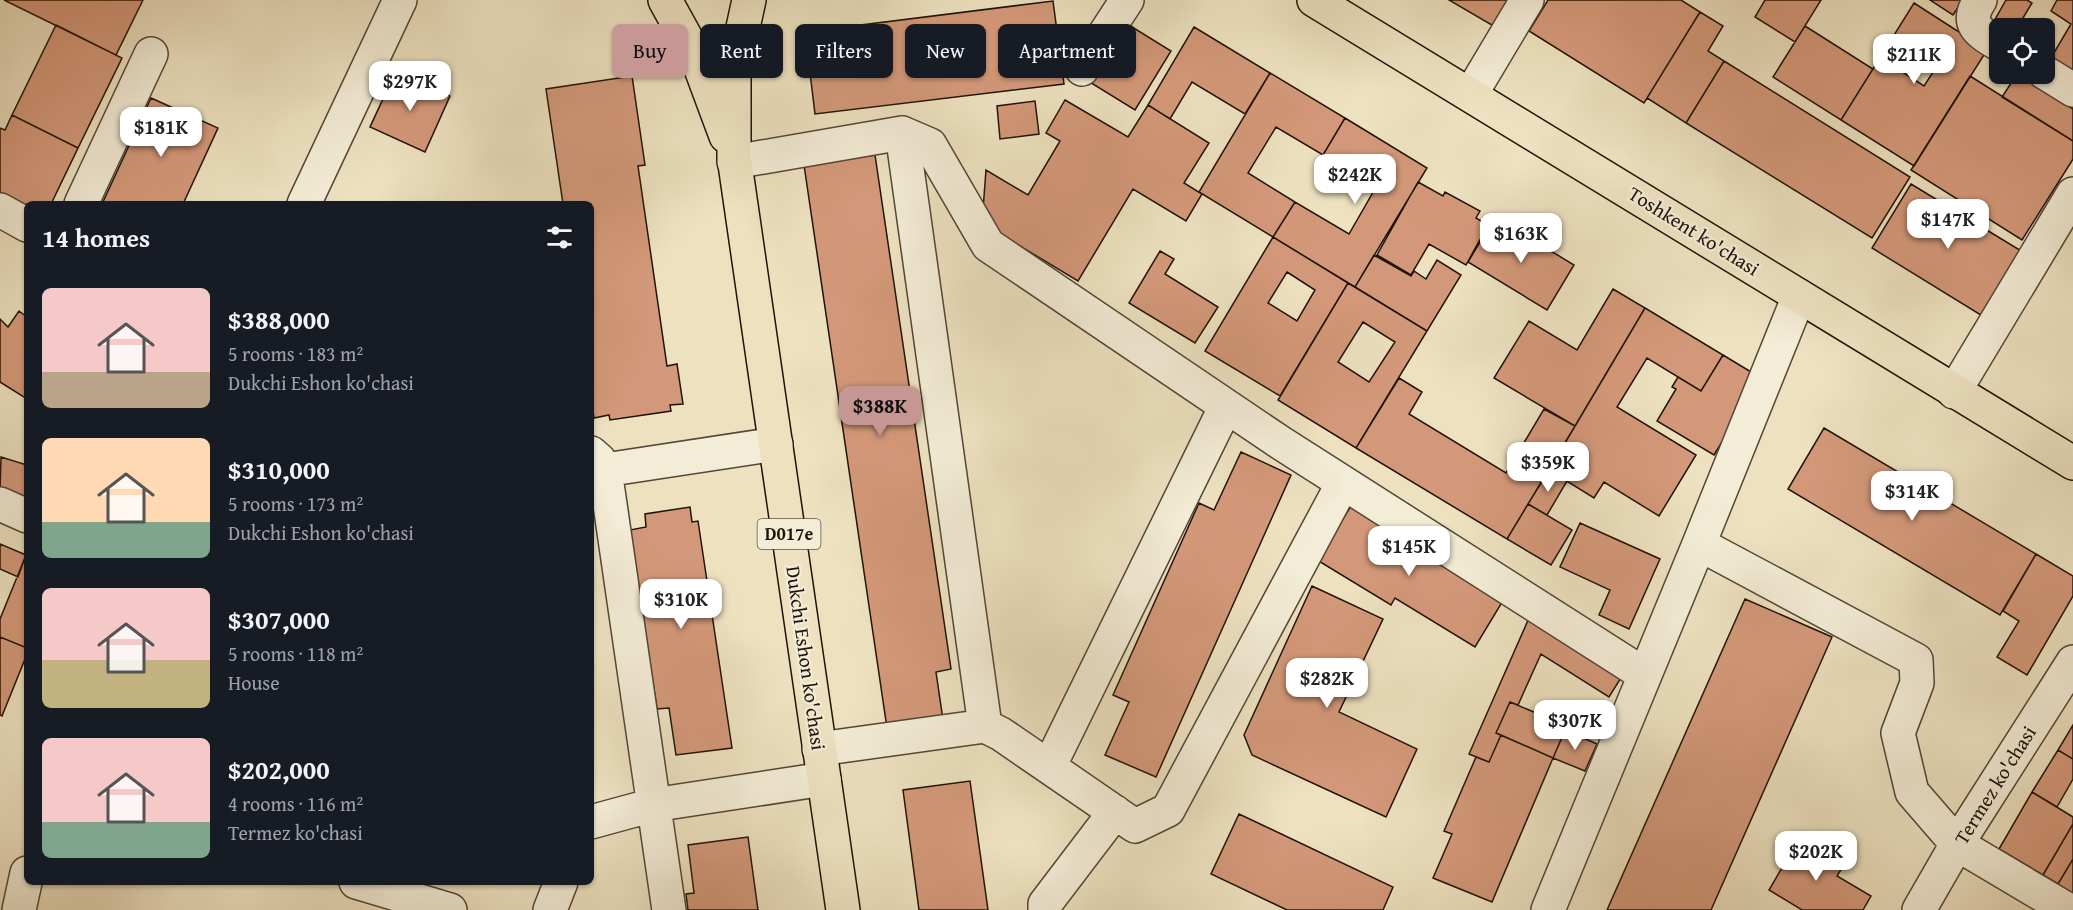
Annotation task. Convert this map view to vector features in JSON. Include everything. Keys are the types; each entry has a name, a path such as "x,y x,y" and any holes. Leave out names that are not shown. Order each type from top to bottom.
{"main road":[{"name":"D017e","path":"665,0 698,58 734,160"},
{"name":"D017e","path":"734,160 734,69 749,0"},
{"name":"Toshkent ko'chasi","path":"1314,0 2073,463"},
{"name":"Dukchi Eshon ko'chasi","path":"734,160 843,910"}],"street":[{"path":"305,201 400,0"},
{"path":"1111,24 1127,0"},
{"path":"1471,94 1527,0"},
{"path":"1980,0 1973,16 1974,23 1989,38"},
{"path":"82,201 151,54"},
{"path":"2055,79 2073,90"},
{"path":"902,133 985,726"},
{"path":"734,160 902,133 930,145 988,245 1343,483 1644,675"},
{"path":"1954,392 2073,194"},
{"path":"0,210 24,223"},
{"path":"1548,910 1700,544 1799,296"},
{"path":"1049,767 1226,406"},
{"path":"669,910 598,462 776,444"},
{"path":"594,821 985,726 1001,734 1136,826 1168,810 1343,483"},
{"path":"0,504 24,515"},
{"path":"1700,544 1917,660 1917,683 1898,733 1912,792 1957,844 2068,910"},
{"name":"Termez ko'chasi","path":"1919,910 1957,844 2073,662"},
{"path":"1045,910 1045,904 1115,812"},
{"path":"19,910 24,885"},
{"path":"366,885 450,910"},
{"path":"550,910 560,885"}],"building":[{"path":"4,0 143,0 116,55"},
{"path":"1449,0 1520,0 1502,31"},
{"path":"1548,0 1681,0 1700,12 1644,103 1529,31"},
{"path":"1765,0 1821,0 1795,42 1755,17"},
{"path":"1930,0 1963,0 1953,15"},
{"path":"2006,0 2027,0 2032,3 2023,18 1996,18"},
{"path":"2057,0 2073,0 2073,78 2055,67 2055,51 2071,24 2051,11"},
{"path":"1053,1 1056,24 998,24 998,78 1063,78 1064,84 815,114 811,78 893,78 893,24 869,24"},
{"path":"1914,3 1987,50 1914,166 1841,120","holes":["1903,50 1919,60 1926,50 1941,60 1924,86 1893,66"]},
{"path":"1700,12 1723,26 1708,51 1724,61 1686,123 1647,98"},
{"path":"56,25 122,58 78,148 12,115"},
{"path":"1805,26 1873,69 1841,120 1773,77"},
{"path":"1194,27 1270,73 1245,114 1192,82 1170,119 1148,105"},
{"path":"1136,29 1171,51 1135,110 1088,81 1090,78 1136,78"},
{"path":"1724,61 1910,177 1872,238 1686,123"},
{"path":"396,71 450,96 425,152 370,127"},
{"path":"1270,73 1345,118 1323,155 1276,127 1248,173 1295,202 1273,237 1199,192"},
{"path":"1970,76 2073,141 2073,159 2022,240 1911,170"},
{"path":"632,78 645,165 638,166 667,366 677,364 683,404 670,405 671,411 610,420 609,415 594,418 594,201 563,201 546,89"},
{"path":"2010,84 2033,84 2073,109 2073,141 2002,97"},
{"path":"151,98 218,128 184,201 103,201"},
{"path":"1065,100 1128,137 1148,105 1209,143 1184,183 1202,194 1186,221 1133,189 1078,281 982,223 986,170 1028,195 1060,141 1046,133"},
{"path":"1035,101 1039,134 1000,139 997,106"},
{"path":"12,115 78,148 52,201 24,201 24,210 0,198 0,128 5,130"},
{"path":"1345,118 1427,168 1355,287 1273,237 1295,202 1349,234 1376,187 1323,155"},
{"path":"875,155 951,669 936,672 943,720 887,728 804,165"},
{"path":"1418,182 1443,196 1445,192 1480,211 1476,218 1488,225 1466,265 1429,244 1411,275 1377,255"},
{"path":"1911,184 2023,252 1984,317 1872,248"},
{"path":"1495,217 1574,265 1547,310 1468,262"},
{"path":"1273,237 1348,283 1280,396 1205,351","holes":["1287,272 1315,290 1297,321 1268,303"]},
{"path":"1160,251 1174,259 1165,274 1218,307 1195,343 1129,303"},
{"path":"1374,255 1411,276 1414,271 1426,279 1437,260 1461,275 1427,331 1355,287"},
{"path":"1348,283 1427,331 1356,448 1278,400","holes":["1363,322 1395,342 1369,382 1338,362"]},
{"path":"1613,289 1645,308 1575,426 1494,378 1529,321 1577,350"},
{"path":"1645,308 1723,355 1701,391 1647,358 1617,407 1696,455 1659,516 1604,482 1594,498 1549,470"},
{"path":"19,311 24,315 24,397 0,382 0,319 8,327"},
{"path":"1723,355 1761,378 1714,455 1657,421 1676,389 1672,387 1678,377 1701,391"},
{"path":"1399,378 1422,392 1409,414 1506,473 1544,409 1575,426 1507,539 1356,448"},
{"path":"1824,428 2036,554 2000,615 1788,489"},
{"path":"1241,452 1291,475 1156,777 1105,755 1129,702 1113,695 1199,503 1214,510"},
{"path":"1,457 24,464 24,498 0,491"},
{"path":"1549,470 1567,481 1547,515 1528,504"},
{"path":"1528,504 1572,530 1551,565 1507,539"},
{"path":"1351,506 1504,599 1475,647 1395,598 1391,605 1317,560"},
{"path":"690,507 692,522 698,521 732,748 676,755 669,708 657,709 630,530 646,527 645,514"},
{"path":"1580,523 1660,559 1629,629 1599,615 1610,590 1560,567"},
{"path":"0,544 24,554 18,577 0,569"},
{"path":"2036,554 2073,576 2073,596 2027,675 1997,657 2019,621 2003,611"},
{"path":"24,560 24,647 0,637 0,619"},
{"path":"1312,586 1383,619 1339,712 1417,749 1386,817 1252,755 1244,735"},
{"path":"1745,599 1832,637 1711,910 1607,910"},
{"path":"1529,618 1624,673 1609,697 1541,654 1518,705 1510,702 1496,733 1501,735 1489,762 1469,754"},
{"path":"0,637 24,647 24,661 2,716 0,715"},
{"path":"1510,702 1567,726 1553,758 1496,733"},
{"path":"2073,725 2073,759 2058,750"},
{"path":"1565,730 1597,744 1585,771 1553,758"},
{"path":"1501,735 1553,758 1492,902 1433,878 1452,834 1444,831 1476,757 1489,762"},
{"path":"2058,750 2073,759 2073,779 2057,807 2032,792"},
{"path":"970,781 988,910 919,910 903,790"},
{"path":"2032,792 2073,817 2073,824 2043,875 1999,849"},
{"path":"1239,814 1393,887 1383,910 1287,910 1211,874"},
{"path":"2073,824 2073,859 2058,884 2043,875"},
{"path":"748,837 758,910 688,910 686,894 694,893 688,845"},
{"path":"1800,837 1845,863 1837,876 1871,896 1863,910 1802,910 1769,890"},
{"path":"2073,859 2073,894 2058,884"}]}
